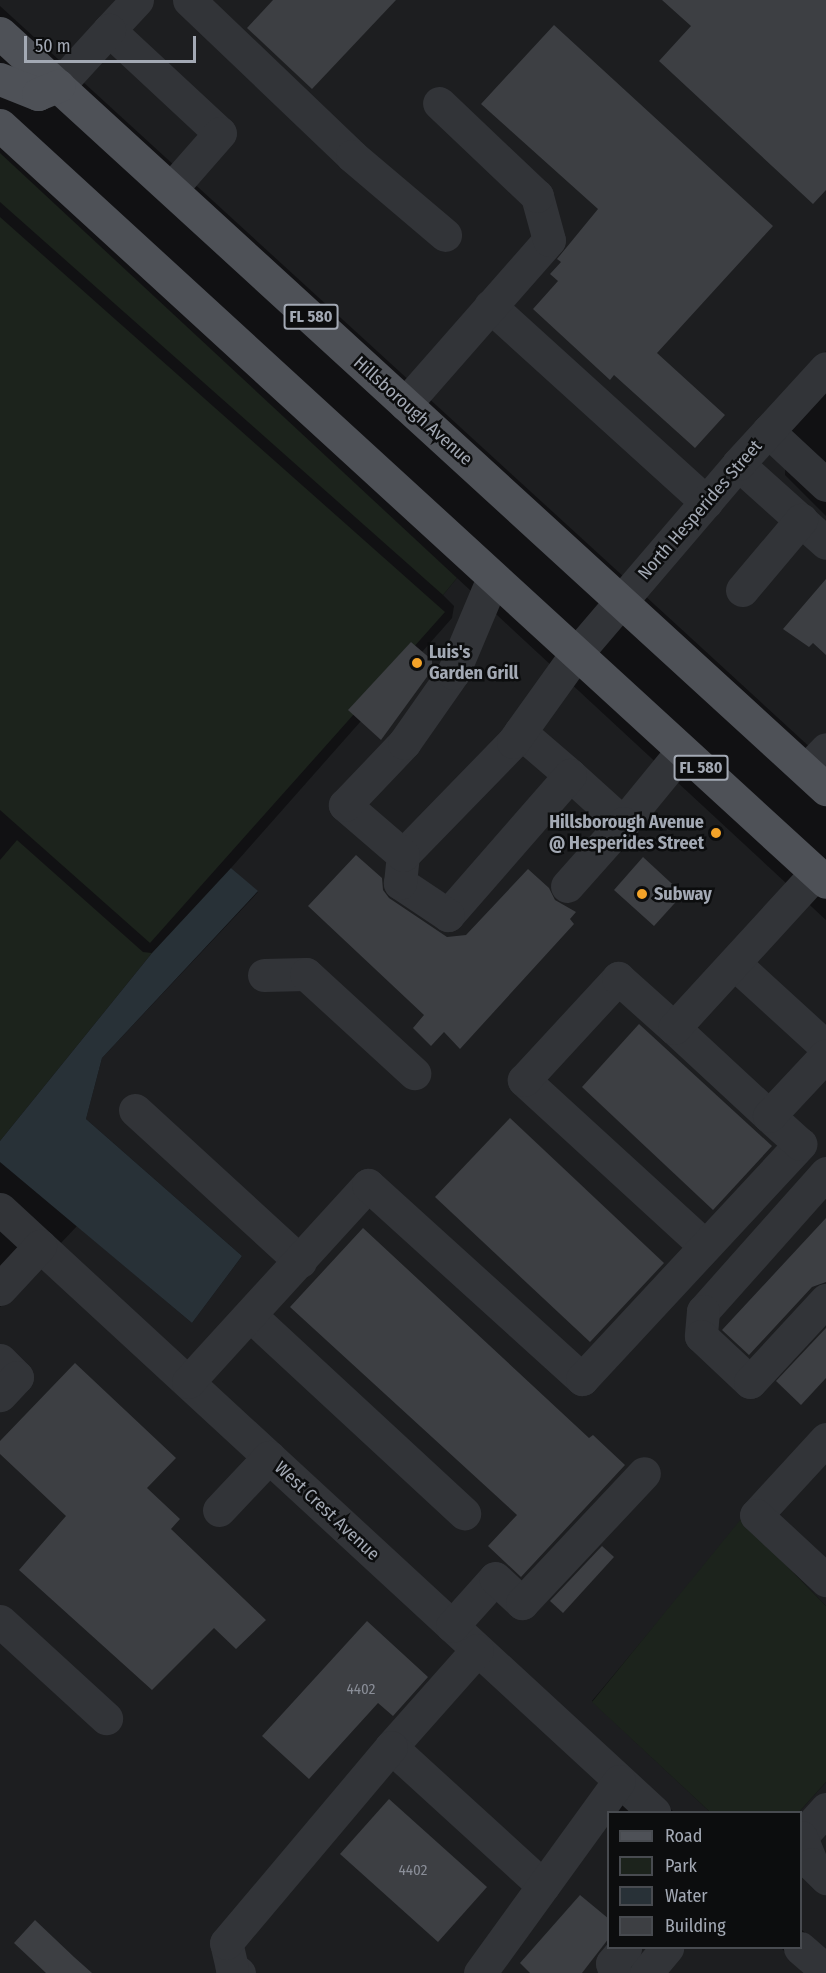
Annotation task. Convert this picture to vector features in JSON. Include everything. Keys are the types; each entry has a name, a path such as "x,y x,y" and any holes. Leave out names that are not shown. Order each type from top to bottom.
{"main road":[{"name":"Hillsborough Avenue","path":"0,33 621,601 819,769"},
{"path":"0,78 38,94 57,86"},
{"name":"FL 580","path":"0,125 682,751 823,877"}],"street":[{"path":"57,86 136,0"},
{"path":"189,0 352,156 445,236"},
{"path":"109,30 220,133 171,189"},
{"path":"405,404 549,240 537,196 439,103"},
{"path":"490,306 706,502"},
{"name":"North Hesperides Street","path":"403,855 520,732 576,654 738,464 826,368"},
{"path":"768,431 826,485"},
{"path":"738,464 826,543"},
{"path":"742,590 801,520"},
{"path":"493,578 453,673 404,743 345,805 403,855 400,883 448,915 570,775"},
{"path":"520,732 624,823"},
{"path":"567,886 624,823 682,751"},
{"path":"674,1028 735,963 823,877"},
{"path":"735,963 826,1047"},
{"path":"264,975 306,974 414,1073"},
{"path":"188,1382 368,1185 582,1379 800,1144 618,978 524,1080 705,1246"},
{"path":"769,1116 826,1055"},
{"path":"135,1110 300,1261"},
{"path":"826,1173 703,1311 701,1336 750,1382 826,1300"},
{"name":"West Crest Avenue","path":"0,1209 653,1811"},
{"path":"0,1289 40,1246"},
{"path":"250,1315 464,1513"},
{"path":"0,1360 17,1377 0,1395"},
{"path":"826,1439 756,1515 826,1580"},
{"path":"219,1510 268,1457"},
{"path":"452,1626 495,1578 522,1603 644,1473"},
{"path":"0,1621 106,1718"},
{"path":"238,1973 232,1968 226,1943 391,1747 477,1650"},
{"path":"391,1747 543,1886"},
{"path":"480,1973 620,1780"},
{"path":"802,1836 826,1809"},
{"path":"802,1839 812,1864 826,1878"},
{"path":"615,1973 612,1963 623,1949"},
{"path":"646,1973 665,1949"},
{"path":"802,1949 826,1971"}],"shaded area":[{"path":"0,0 826,0 826,351 625,578 0,6"},
{"path":"787,428 785,475 826,516 826,762 643,594"},
{"path":"457,578 826,920 826,1606 743,1520 592,1701 709,1811 673,1811 59,1245 77,1226 192,1323 242,1256 86,1119 102,1058 258,892 231,868 452,618 454,606 443,595"},
{"path":"40,1264 603,1783 465,1973 0,1973 0,1307"},
{"path":"826,1782 826,1953 802,1930 802,1811 800,1811"},
{"path":"607,1817 607,1949 782,1949 808,1973 495,1973"}],"green space":[{"path":"0,153 457,578 443,595 0,202"},
{"path":"0,217 445,612 150,943 0,810"},
{"path":"17,840 143,952 152,953 0,1141 0,860"},
{"path":"741,1519 826,1606 826,1782 800,1811 709,1811 592,1702"}],"water":[{"path":"231,868 258,891 102,1058 86,1119 242,1256 192,1323 0,1162 0,1141 152,953"}],"building":[{"path":"273,0 396,0 312,89 247,28"},
{"path":"662,0 826,0 826,190 813,204 659,61 691,26"},
{"path":"554,25 773,226 657,353 725,415 695,448 614,375 610,380 533,309 558,281 550,274 561,262 557,259 598,209 481,104"},
{"path":"826,579 826,655 813,643 809,647 783,629"},
{"path":"411,642 432,660 432,670 381,740 348,710"},
{"path":"356,855 382,878 383,890 389,898 447,937 466,935 528,869 549,888 555,900 576,912 570,919 574,924 460,1049 444,1032 431,1046 413,1028 424,1015 308,906"},
{"path":"643,857 683,894 654,926 614,890"},
{"path":"639,1024 772,1146 713,1210 582,1087"},
{"path":"510,1118 664,1263 590,1342 435,1197"},
{"path":"826,1218 826,1282 812,1287 749,1355 722,1330"},
{"path":"363,1228 589,1438 593,1435 625,1465 521,1577 488,1546 517,1515 290,1307"},
{"path":"826,1328 826,1378 801,1405 776,1381"},
{"path":"75,1363 176,1458 147,1488 180,1519 171,1529 266,1620 236,1649 214,1628 152,1690 19,1570 66,1516 0,1454 0,1441"},
{"path":"602,1546 614,1557 563,1613 550,1601"},
{"path":"367,1621 428,1677 393,1716 378,1703 309,1779 262,1736"},
{"path":"389,1799 487,1887 438,1942 340,1854"},
{"path":"580,1895 607,1917 607,1941 582,1973 530,1973 520,1963"},
{"path":"35,1920 92,1973 46,1973 14,1943"}],"place":[{"name":"Luis's Garden Grill","path":"417,663"},
{"name":"Hillsborough Avenue @ Hesperides Street","path":"716,833"},
{"name":"Subway","path":"642,894"}]}
